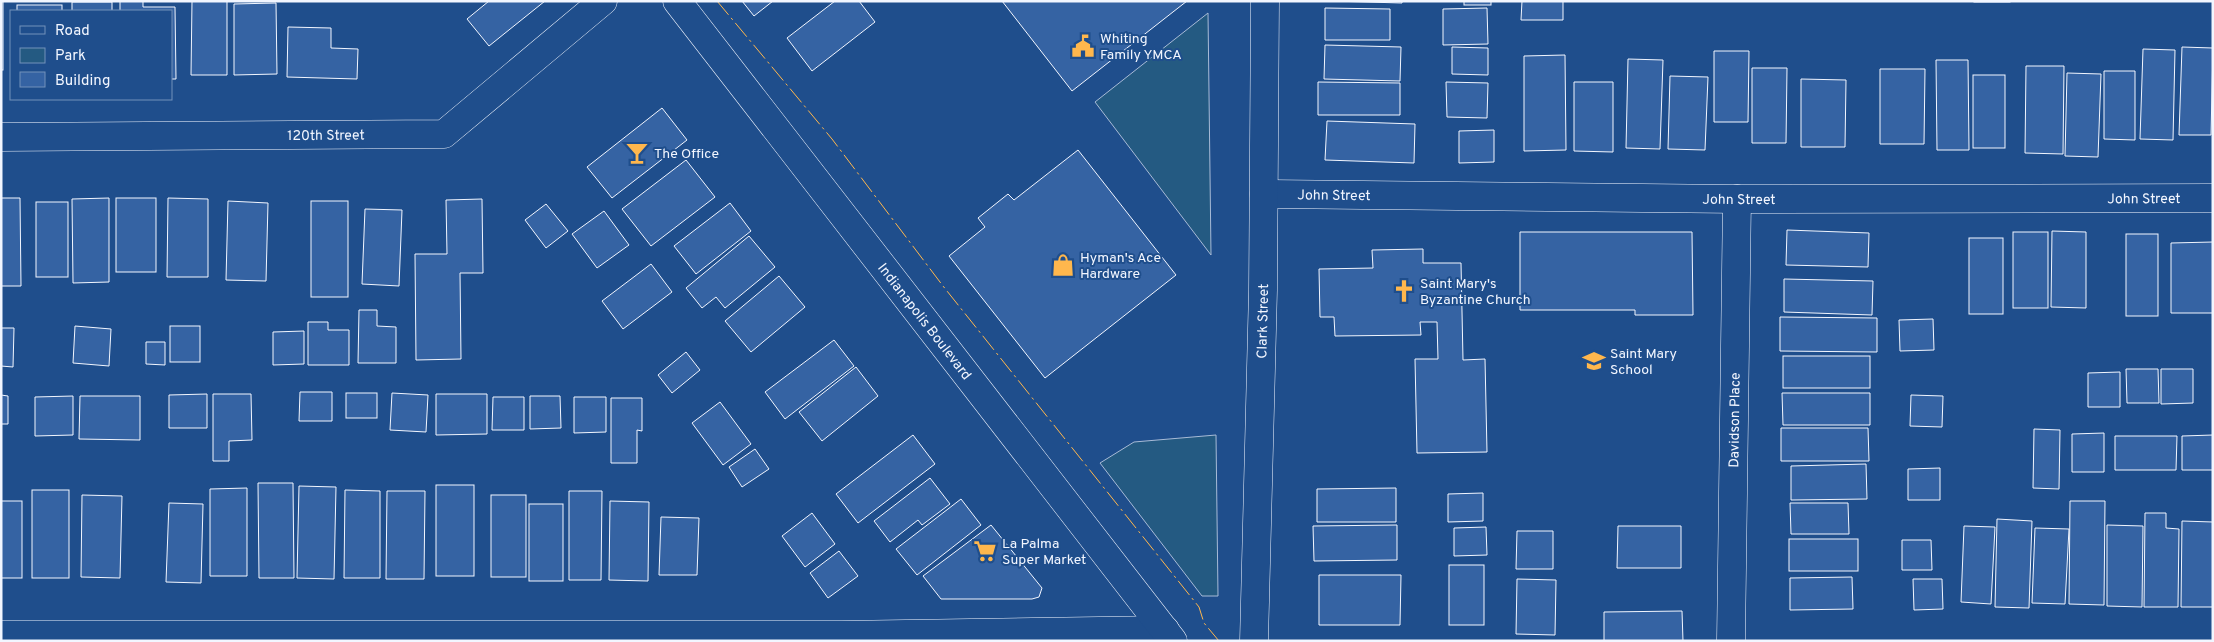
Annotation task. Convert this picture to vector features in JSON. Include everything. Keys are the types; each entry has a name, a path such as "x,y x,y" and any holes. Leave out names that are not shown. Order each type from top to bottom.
{"street":[{"name":"120th Street","path":"1,137 444,134 603,1"},
{"name":"Indianapolis Boulevard","path":"677,1 1169,636"},
{"name":"Clark Street","path":"1254,641 1264,194 1265,1"},
{"name":"John Street","path":"1264,194 1737,199 2213,198"},
{"name":"Davidson Place","path":"1731,641 1737,199"},
{"path":"1,635 562,638 841,635 1169,636"}],"green space":[{"path":"1208,13 1211,255 1095,102"},
{"path":"1216,435 1218,596 1202,596 1100,463 1134,442"}],"building":[{"path":"1,1 3,1 3,70 1,70"},
{"path":"120,1 143,1 143,7 175,7 176,79 172,79 172,10 120,10"},
{"path":"192,1 227,1 227,75 191,75"},
{"path":"489,1 545,1 489,46 467,19"},
{"path":"742,1 773,1 754,16"},
{"path":"835,1 859,1 875,22 812,71 787,38"},
{"name":"Whiting Family YMCA","path":"1002,1 1187,1 1072,91"},
{"path":"1331,1 1402,1 1402,3"},
{"path":"1464,1 1491,1 1491,5 1464,5"},
{"path":"1522,1 1563,1 1563,20 1521,20"},
{"path":"2010,1 2010,2 1974,2"},
{"path":"72,2 112,2 112,10 72,10"},
{"path":"276,3 277,74 234,75 234,4"},
{"path":"17,5 62,5 62,10 17,10"},
{"path":"1325,8 1390,9 1390,40 1325,40"},
{"path":"1487,8 1488,44 1443,45 1443,9"},
{"path":"288,27 331,28 331,48 358,49 357,79 287,77"},
{"path":"1325,45 1401,47 1400,81 1324,79"},
{"path":"1452,47 1488,48 1488,75 1452,74"},
{"path":"2182,47 2213,48 2211,135 2179,135"},
{"path":"2143,49 2175,50 2173,140 2140,139"},
{"path":"1714,51 1749,51 1748,122 1714,122"},
{"path":"1565,55 1566,150 1524,151 1524,56"},
{"path":"1628,59 1663,60 1660,149 1626,148"},
{"path":"1936,60 1968,60 1969,150 1937,150"},
{"path":"2026,66 2064,66 2063,154 2025,153"},
{"path":"1752,68 1787,68 1786,143 1752,143"},
{"path":"1880,69 1925,69 1924,144 1880,144"},
{"path":"2104,71 2135,71 2135,140 2104,139"},
{"path":"2067,73 2101,74 2098,157 2065,156"},
{"path":"1973,75 2005,75 2005,148 1973,148"},
{"path":"1670,76 1708,77 1705,150 1668,149"},
{"path":"1801,79 1846,80 1845,147 1801,147"},
{"path":"1318,82 1400,83 1400,115 1318,115"},
{"path":"1446,82 1488,83 1487,118 1447,117"},
{"path":"1574,82 1613,82 1613,152 1574,151"},
{"name":"The Office","path":"662,108 687,140 612,198 587,167"},
{"path":"1327,121 1415,124 1414,163 1325,160"},
{"path":"1494,130 1494,162 1459,163 1459,131"},
{"name":"Hyman's Ace Hardware","path":"1078,150 1176,275 1045,378 949,256 985,227 978,218 1008,194 1014,200"},
{"path":"686,160 715,197 651,246 622,209"},
{"path":"1,198 20,198 21,286 1,286"},
{"path":"109,198 109,282 73,283 72,199"},
{"path":"116,198 156,198 156,272 116,272"},
{"path":"168,198 208,199 208,277 167,277"},
{"path":"482,199 483,273 460,273 461,359 416,360 415,254 447,254 446,200"},
{"path":"228,201 268,203 266,281 226,280"},
{"path":"311,201 348,201 348,297 311,297"},
{"path":"36,202 68,202 68,277 36,277"},
{"path":"730,203 751,231 696,274 674,246"},
{"path":"546,204 568,231 546,248 525,220"},
{"path":"365,209 402,210 399,286 362,284"},
{"path":"604,211 629,245 597,268 572,234"},
{"path":"1787,230 1869,233 1868,267 1786,265"},
{"path":"2052,231 2086,232 2086,308 2051,307"},
{"path":"1520,232 1692,232 1693,315 1635,315 1635,310 1520,310"},
{"path":"2013,232 2048,232 2048,308 2013,308"},
{"path":"2126,234 2158,234 2158,316 2126,316"},
{"path":"749,236 775,267 725,308 716,297 702,308 686,288"},
{"path":"1969,238 2003,238 2003,314 1969,314"},
{"path":"2213,242 2213,313 2171,313 2171,243"},
{"path":"1423,249 1423,263 1461,263 1463,360 1485,359 1487,452 1417,453 1415,359 1438,359 1437,322 1420,322 1421,335 1335,336 1334,317 1320,317 1319,269 1373,268 1372,250"},
{"path":"651,264 672,292 623,329 602,301"},
{"path":"779,276 805,307 751,352 725,321"},
{"path":"1784,279 1873,281 1872,315 1784,312"},
{"path":"359,310 377,310 377,326 396,327 396,363 358,363"},
{"path":"1780,317 1877,318 1877,352 1780,351"},
{"path":"1933,319 1934,350 1900,351 1899,320"},
{"path":"308,322 328,322 328,330 349,330 349,365 308,365"},
{"path":"75,326 111,329 109,366 73,363"},
{"path":"170,326 200,326 200,362 170,362"},
{"path":"1,328 14,328 13,367 1,366"},
{"path":"304,331 304,364 273,365 273,332"},
{"path":"834,340 854,366 785,419 765,392"},
{"path":"146,342 165,342 165,365 146,364"},
{"path":"686,352 700,370 672,393 658,375"},
{"path":"1783,356 1870,356 1870,388 1783,388"},
{"path":"856,367 878,396 822,441 799,412"},
{"path":"2126,369 2158,369 2159,403 2127,403"},
{"path":"2161,369 2193,369 2193,403 2161,404"},
{"path":"2120,372 2120,407 2088,407 2088,373"},
{"path":"300,392 332,392 332,421 299,421"},
{"path":"346,393 377,393 377,418 346,418"},
{"path":"392,393 428,395 426,432 390,430"},
{"path":"1782,393 1870,393 1870,425 1783,425"},
{"path":"207,394 207,428 169,428 169,395"},
{"path":"213,394 251,394 252,440 229,441 229,461 213,461"},
{"path":"436,394 487,394 487,434 436,435"},
{"path":"1,395 8,396 8,424 1,424"},
{"path":"1911,395 1943,396 1942,427 1910,426"},
{"path":"73,396 73,435 35,436 35,397"},
{"path":"80,396 140,396 140,440 79,439"},
{"path":"530,396 560,396 561,428 530,429"},
{"path":"493,397 524,397 524,430 492,430"},
{"path":"574,397 606,397 606,432 574,433"},
{"path":"611,398 642,398 642,431 637,430 637,463 611,463"},
{"path":"720,402 751,444 723,465 692,423"},
{"path":"1781,428 1868,428 1869,461 1781,461"},
{"path":"2034,429 2060,430 2059,489 2033,488"},
{"path":"2104,433 2104,472 2072,472 2072,434"},
{"path":"913,435 935,464 858,523 836,494"},
{"path":"2213,435 2213,470 2182,470 2182,436"},
{"path":"2115,436 2177,436 2176,470 2115,470"},
{"path":"755,449 769,469 742,487 729,467"},
{"path":"1866,464 1867,499 1791,500 1791,466"},
{"path":"1940,468 1940,500 1908,500 1908,469"},
{"path":"930,478 950,504 922,525 918,520 890,542 874,521"},
{"path":"258,483 293,483 294,578 259,578"},
{"path":"436,485 474,485 474,576 436,576"},
{"path":"299,486 336,487 334,579 297,578"},
{"path":"247,488 247,576 210,576 210,489"},
{"path":"1396,488 1396,522 1317,522 1317,489"},
{"path":"32,490 69,490 69,578 32,578"},
{"path":"345,490 380,491 380,578 344,578"},
{"path":"387,491 425,491 424,579 386,579"},
{"path":"569,491 602,491 601,580 569,580"},
{"path":"1483,493 1483,521 1448,522 1448,494"},
{"path":"82,495 122,496 120,578 81,577"},
{"path":"491,495 526,495 526,577 491,577"},
{"path":"961,499 981,525 917,575 896,549"},
{"path":"1,501 22,501 22,578 1,578"},
{"path":"610,501 649,502 648,581 609,580"},
{"path":"2070,501 2105,501 2104,605 2069,604"},
{"path":"169,503 203,504 201,583 166,582"},
{"path":"1790,503 1848,503 1849,534 1791,534"},
{"path":"529,504 563,504 563,581 529,581"},
{"path":"812,513 835,544 805,567 782,536"},
{"path":"2145,513 2166,513 2166,528 2179,529 2178,607 2144,607"},
{"path":"661,517 699,518 697,575 659,575"},
{"path":"1997,519 2032,521 2029,608 1995,607"},
{"path":"2182,521 2213,522 2213,607 2181,607"},
{"name":"La Palma Super Market","path":"991,525 1042,588 1039,597 1032,599 941,599 923,576"},
{"path":"1397,525 1397,560 1314,561 1313,526"},
{"path":"2107,525 2143,526 2142,607 2107,606"},
{"path":"1618,526 1681,526 1681,568 1617,568"},
{"path":"1964,526 1995,527 1991,604 1961,602"},
{"path":"1486,527 1487,555 1454,556 1454,528"},
{"path":"2035,528 2069,529 2065,604 2032,603"},
{"path":"1517,531 1553,531 1553,569 1516,569"},
{"path":"1789,539 1858,539 1858,571 1789,571"},
{"path":"1902,540 1931,540 1932,570 1902,570"},
{"path":"839,551 858,576 828,598 810,573"},
{"path":"1449,565 1484,565 1484,625 1449,625"},
{"path":"1319,575 1401,575 1400,625 1319,625"},
{"path":"1852,577 1853,609 1790,610 1790,578"},
{"path":"1517,579 1556,580 1555,635 1516,634"},
{"path":"1913,579 1942,579 1943,609 1914,610"},
{"path":"1682,611 1683,641 1604,641 1604,612"}],"power":[{"path":"717,1 832,139 943,286 1199,607 1204,623 1219,641"}],"place":[{"name":"Whiting Family YMCA","path":"1083,46"},
{"name":"The Office","path":"637,153"},
{"name":"Hyman's Ace Hardware","path":"1063,265"},
{"name":"Saint Mary's Byzantine Church","path":"1404,291"},
{"name":"Saint Mary School","path":"1594,361"},
{"name":"La Palma Super Market","path":"985,551"}]}
